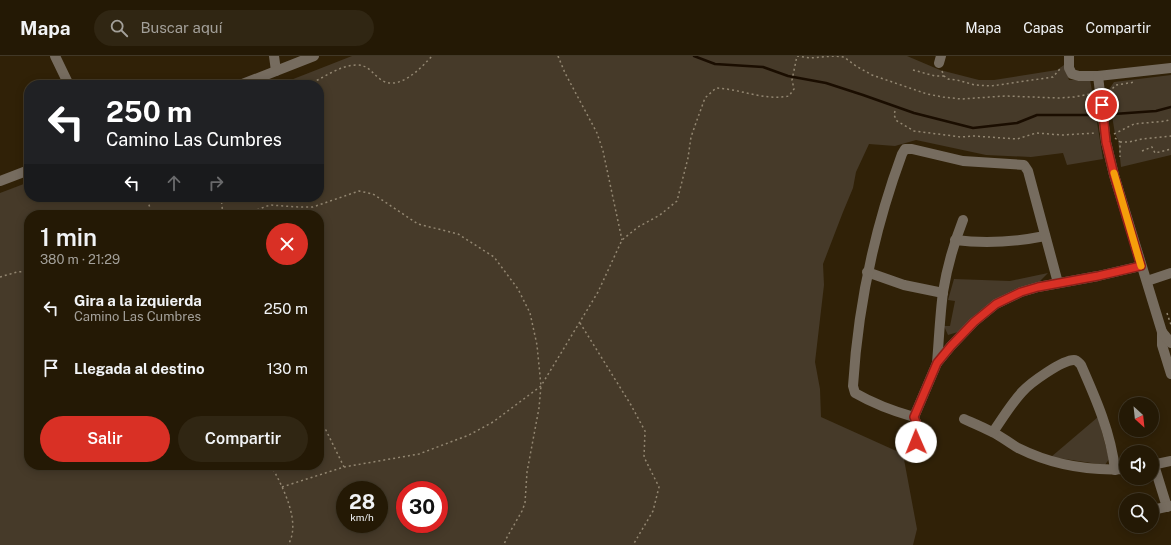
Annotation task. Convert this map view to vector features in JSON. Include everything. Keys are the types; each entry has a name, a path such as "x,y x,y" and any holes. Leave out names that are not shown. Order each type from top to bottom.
{"street":[{"path":"55,56 67,80"},
{"path":"274,56 276,71"},
{"path":"253,80 314,56"},
{"path":"1069,58 1069,68 1072,74 1078,76 1098,76 1171,68"},
{"path":"1098,76 1105,92 1106,142 1114,175 1162,332 1162,345 1171,374"},
{"path":"914,417 893,411 869,401 855,393 853,386 857,334 867,272 891,183 905,149 908,148 963,161 1024,165 1028,171 1058,283"},
{"path":"0,181 24,172"},
{"path":"937,363 943,292 949,263 963,220"},
{"path":"956,240 972,242 1001,242 1045,236"},
{"path":"916,442 918,427 914,417 937,363 959,337 996,304 1021,292 1141,266"},
{"path":"867,272 904,285 943,292"},
{"path":"1146,282 1171,273"},
{"path":"940,329 944,338 948,340 955,340 959,337"},
{"path":"1162,332 1171,343"},
{"path":"994,432 1023,391 1047,372 1066,362 1074,360 1078,361 1105,424 1111,444 1114,470"},
{"path":"964,419 994,432 1018,448 1052,461 1087,469 1119,470"},
{"path":"1159,464 1171,461"},
{"path":"1159,480 1169,506 1159,508"}],"path":[{"path":"318,80 339,69 356,65 366,67 381,80 388,83 400,82 405,80 432,56"},
{"path":"558,56 564,73 597,133 603,151 622,240"},
{"path":"282,487 344,467 419,454 469,435 493,422 541,386 598,292 622,240 638,227 660,215 677,201 692,137 705,98 716,88 731,89 761,96 778,98 789,96 794,89 792,80 797,56 810,58 834,56 844,57 856,66 872,74 926,94 961,99 1005,96 1058,98 1074,97 1105,92 1116,85"},
{"path":"913,70 935,76 944,76 948,79 975,85 991,86 1053,77 1069,58"},
{"path":"940,60 944,76"},
{"path":"895,111 894,115 897,121 914,131 961,137 974,136 1017,139 1036,133 1062,135 1099,132"},
{"path":"1171,120 1134,124 1114,134 1114,137 1120,142 1129,142 1171,136"},
{"path":"1120,142 1120,157"},
{"path":"1142,151 1152,147 1154,153 1171,149"},
{"path":"256,210 270,205 313,207 359,191 373,194 418,224 458,234 494,257 518,289 530,312 537,345 541,386 539,408 527,472 525,503 504,545"},
{"path":"0,277 24,271"},
{"path":"1166,312 1171,325"},
{"path":"580,323 645,430 644,457 659,487 653,511 633,545"},
{"path":"324,426 344,467"},
{"path":"274,470 282,487 293,518 293,532 288,545"}],"shaded area":[{"path":"352,56 907,56 940,70 979,80 994,80 1057,70 1064,65 1069,80 1090,79 1103,159 1067,165 1063,153 1031,157 986,155 916,140 895,146 869,144 856,172 853,188 823,264 824,285 815,362 820,389 821,417 903,454 917,529 913,545 0,545 0,193 24,184 24,202 324,202 324,80 291,80"},
{"path":"1171,75 1171,155 1121,167 1118,140 1115,134 1108,91 1114,82"},
{"path":"1048,273 1039,282 988,305 977,313 958,332 948,335 944,326 950,326 955,301 948,300 954,279 1010,281"},
{"path":"1098,417 1109,459 1105,465 1051,457"}],"waterway":[{"path":"694,56 715,64 763,67 788,76 826,83 914,113 973,128 1017,123 1037,115 1094,115"},
{"path":"1114,114 1156,111 1171,107"}],"slow traffic":[{"path":"1114,173 1141,266"}],"route":[{"path":"916,442 918,427 914,417 937,363 974,322 996,304 1021,292 1038,287 1098,276 1127,268 1141,266 1114,175 1106,142 1102,105"}]}
